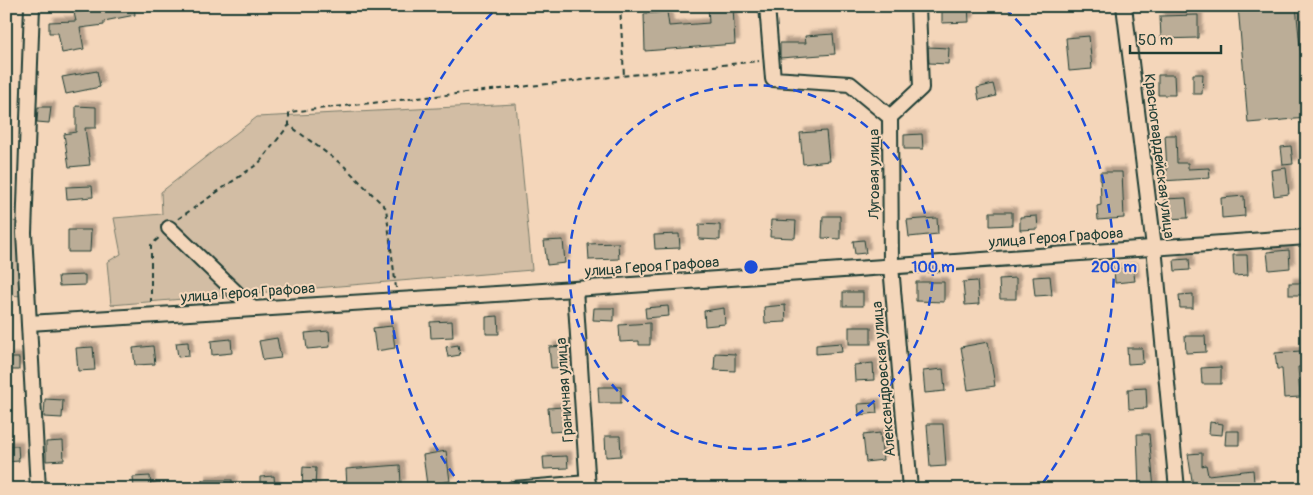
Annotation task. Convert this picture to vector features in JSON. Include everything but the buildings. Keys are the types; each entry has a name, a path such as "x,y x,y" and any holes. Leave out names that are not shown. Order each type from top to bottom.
{"street":[{"path":"32,6 24,233 38,489"},
{"path":"767,6 773,79 850,84 890,117"},
{"name":"Луговая улица","path":"891,266 890,117 921,88 918,6"},
{"name":"Красногвардейская улица","path":"1124,6 1154,247 1177,489"},
{"path":"169,228 253,309"},
{"name":"улица Героя Графова","path":"29,323 575,289 1307,237"},
{"name":"Александровская улица","path":"891,266 910,489"},
{"name":"Граничная улица","path":"575,289 588,486"},
{"path":"513,489 588,486"}],"path":[{"path":"620,6 624,76"},
{"path":"150,315 151,245 169,228 259,163 289,125 289,112 772,60"},
{"path":"289,125 344,166 386,208 397,300"}],"shaded area":[{"path":"516,104 532,270 111,305 107,262 121,254 114,218 162,214 161,192 257,117"},
{"path":"6,220 25,223 24,296 6,295"}]}
